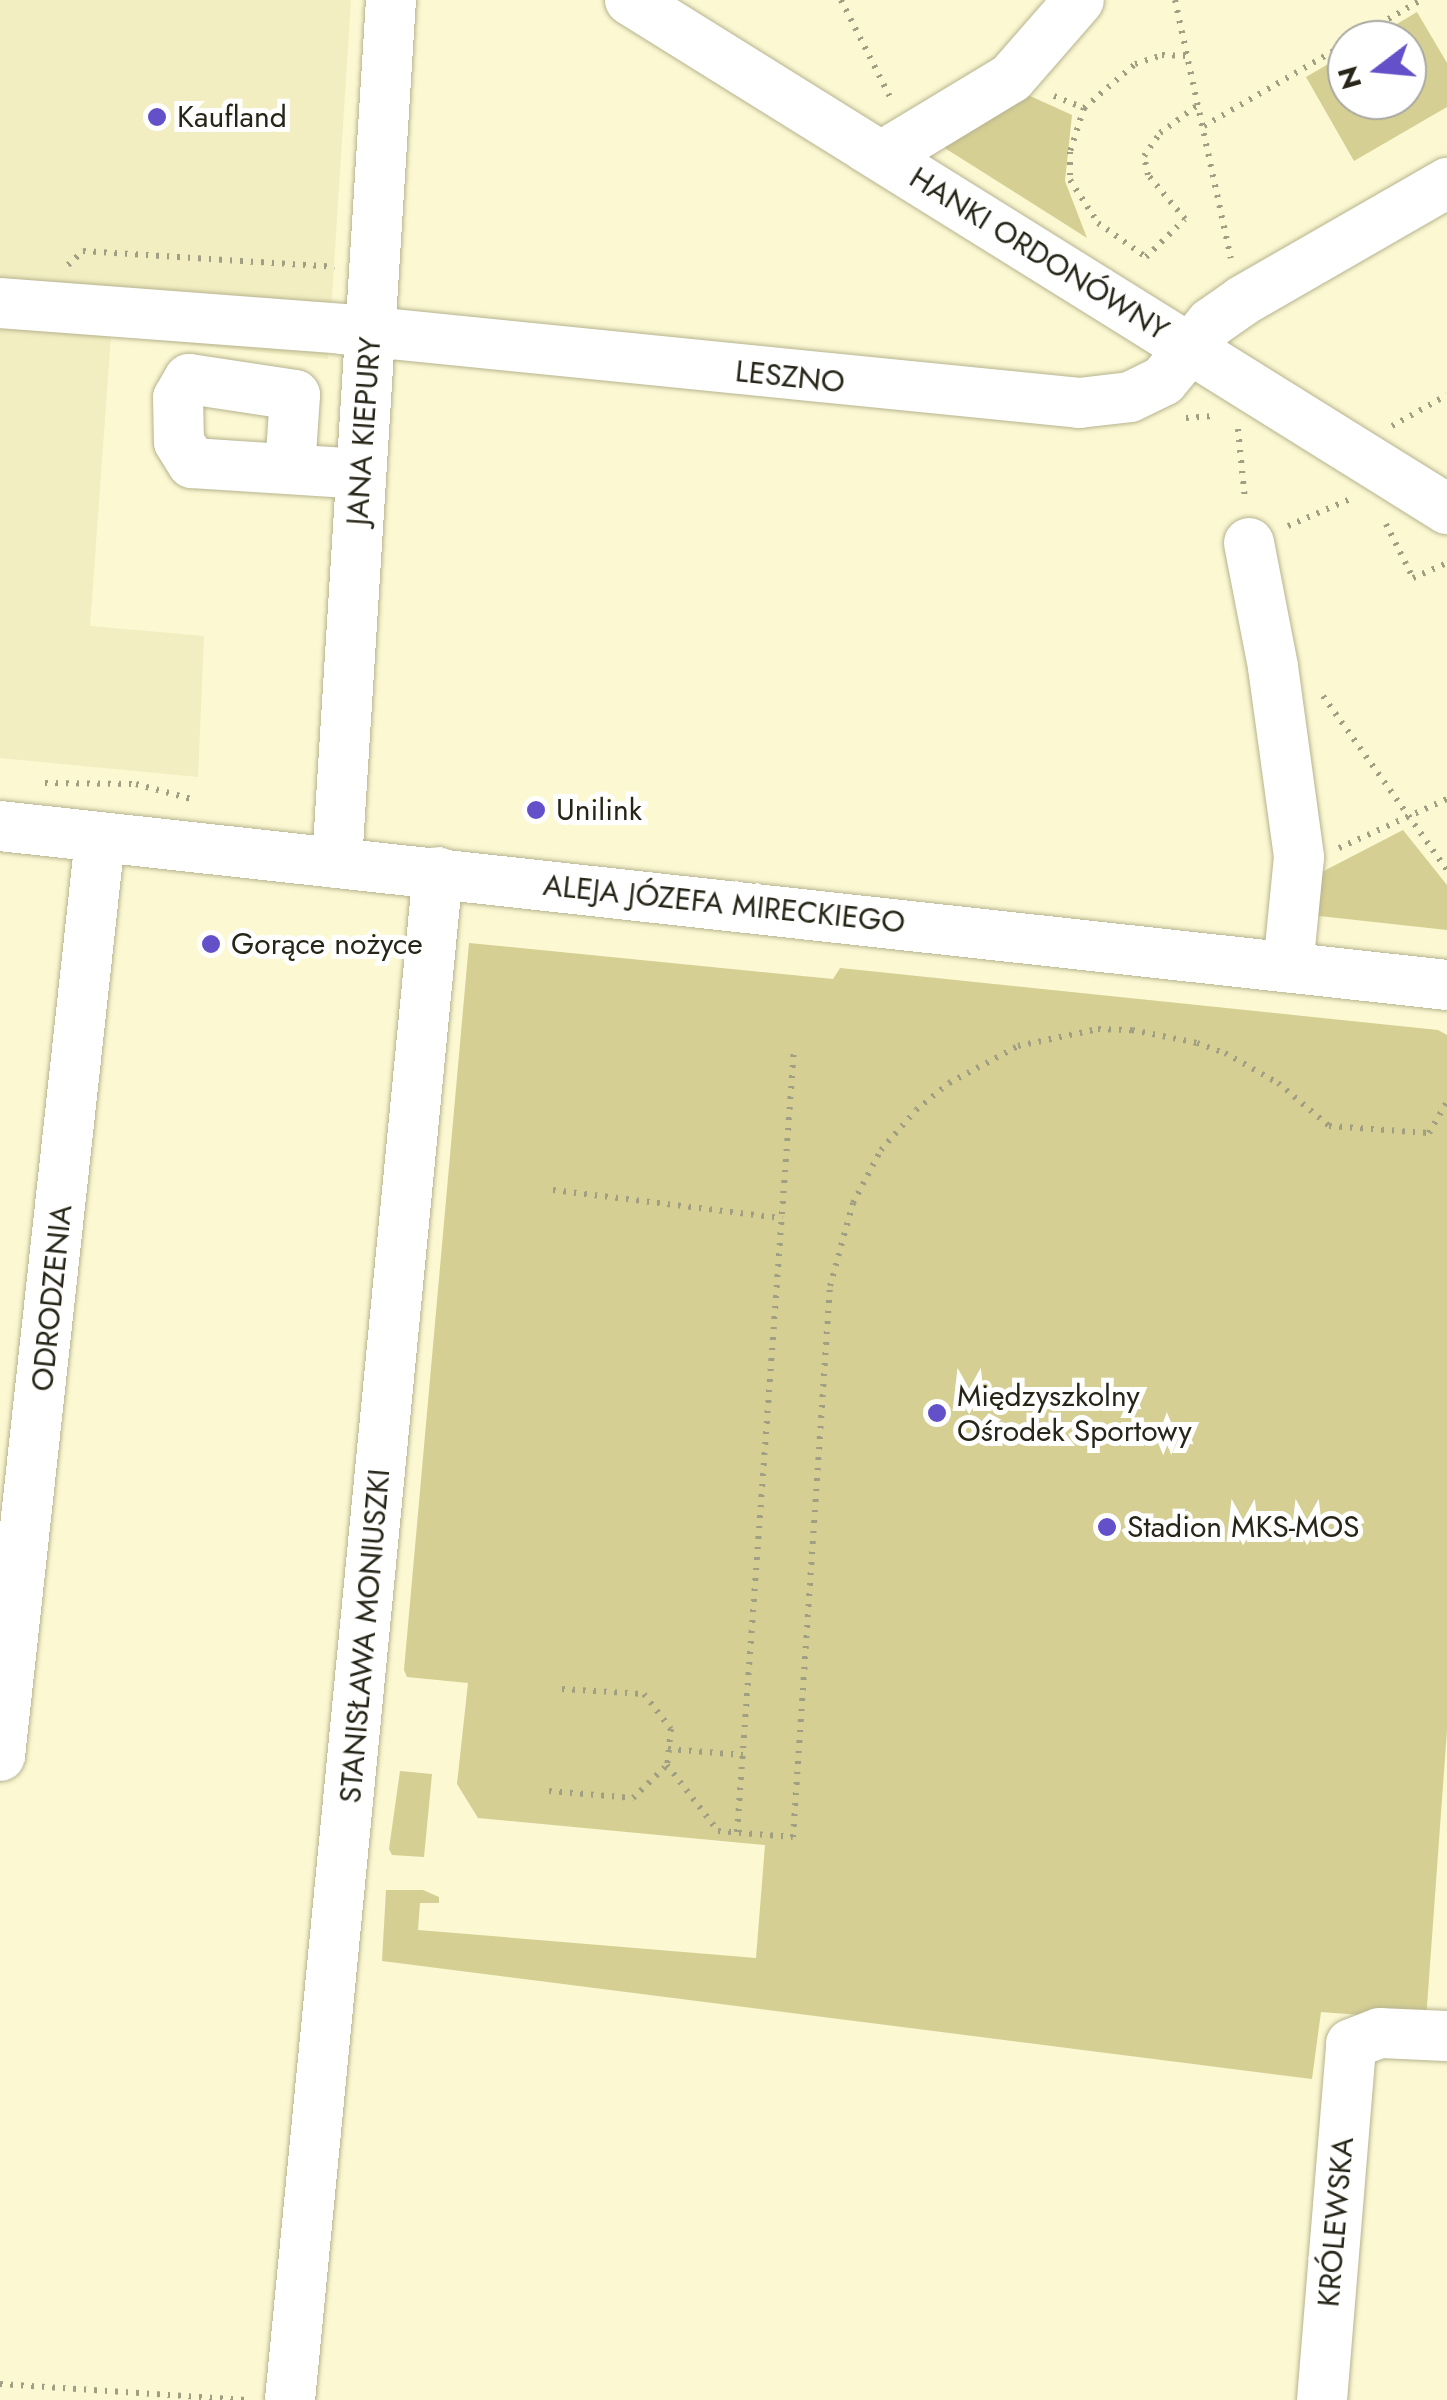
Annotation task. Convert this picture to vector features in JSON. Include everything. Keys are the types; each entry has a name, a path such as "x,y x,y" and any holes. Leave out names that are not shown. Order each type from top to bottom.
{"street":[{"name":"JANA KIEPURY","path":"337,863 391,0"},
{"name":"HANKI ORDONÓWNY","path":"630,0 1447,509"},
{"path":"882,156 1011,78 1080,0"},
{"name":"LESZNO","path":"0,303 370,334 1079,403 1130,398 1163,381 1211,323 1447,183"},
{"path":"290,469 361,474"},
{"path":"1249,544 1272,668 1299,857 1288,967"},
{"name":"ALEJA JÓZEFA MIRECKIEGO","path":"0,826 1447,985"},
{"name":"ODRODZENIA","path":"0,1756 22,1380 100,839"},
{"name":"STANISŁAWA MONIUSZKI","path":"290,2400 438,872"},
{"name":"KRÓLEWSKA","path":"1322,2400 1351,2044 1380,2034 1447,2036"}],"path":[{"path":"1175,0 1242,302"},
{"path":"1388,20 1422,0"},
{"path":"1204,126 1327,55"},
{"path":"1188,56 1162,56 1135,64 1084,108 1070,152 1070,180 1098,224 1146,257 1185,220 1148,175 1144,156 1160,132 1198,104"},
{"path":"1011,78 1084,108"},
{"path":"55,276 82,251 312,266"},
{"path":"1380,433 1447,395"},
{"path":"1249,544 1352,498"},
{"path":"1378,508 1413,578 1447,563"},
{"path":"1321,693 1405,817 1447,870"},
{"path":"1299,857 1325,855 1447,799"},
{"path":"562,1689 644,1694 671,1729 667,1765 718,1830 793,1838 830,1286 854,1203 881,1150 916,1110 949,1082 1001,1054 1098,1029 1157,1033 1225,1053 1278,1083 1330,1126 1429,1133 1447,1102"},
{"path":"737,1832 794,1048"},
{"path":"553,1190 782,1218"},
{"path":"668,1749 744,1755"},
{"path":"549,1791 633,1798 667,1765"},
{"path":"0,2384 252,2400"}],"shaded area":[{"path":"0,0 351,0 328,359 111,336 90,626 204,636 198,777 0,758"},
{"path":"1417,12 1422,20 1404,20"},
{"path":"1427,29 1447,63 1447,107 1427,119"},
{"path":"1327,65 1327,114 1306,77"},
{"path":"1017,90 1072,115 1065,181 1087,238 932,140"},
{"path":"1331,120 1425,120 1354,161"},
{"path":"1403,830 1447,885 1447,930 1310,915 1318,874"},
{"name":"Międzyszkolny Ośrodek Sportowy","path":"469,943 833,979 840,968 1438,1030 1447,1035 1447,1730 1426,2020 1321,2012 1312,2079 382,1961 386,1890 423,1890 439,1897 439,1903 420,1903 418,1930 756,1958 765,1845 478,1818 457,1784 468,1683 407,1677 404,1670"},
{"path":"400,1771 432,1774 424,1857 392,1855 389,1849"}],"place":[{"name":"Kaufland","path":"157,117"},
{"name":"Unilink","path":"536,810"},
{"name":"Gorące nożyce","path":"211,944"},
{"name":"Międzyszkolny Ośrodek Sportowy","path":"937,1413"},
{"name":"Stadion MKS-MOS","path":"1107,1527"}]}
